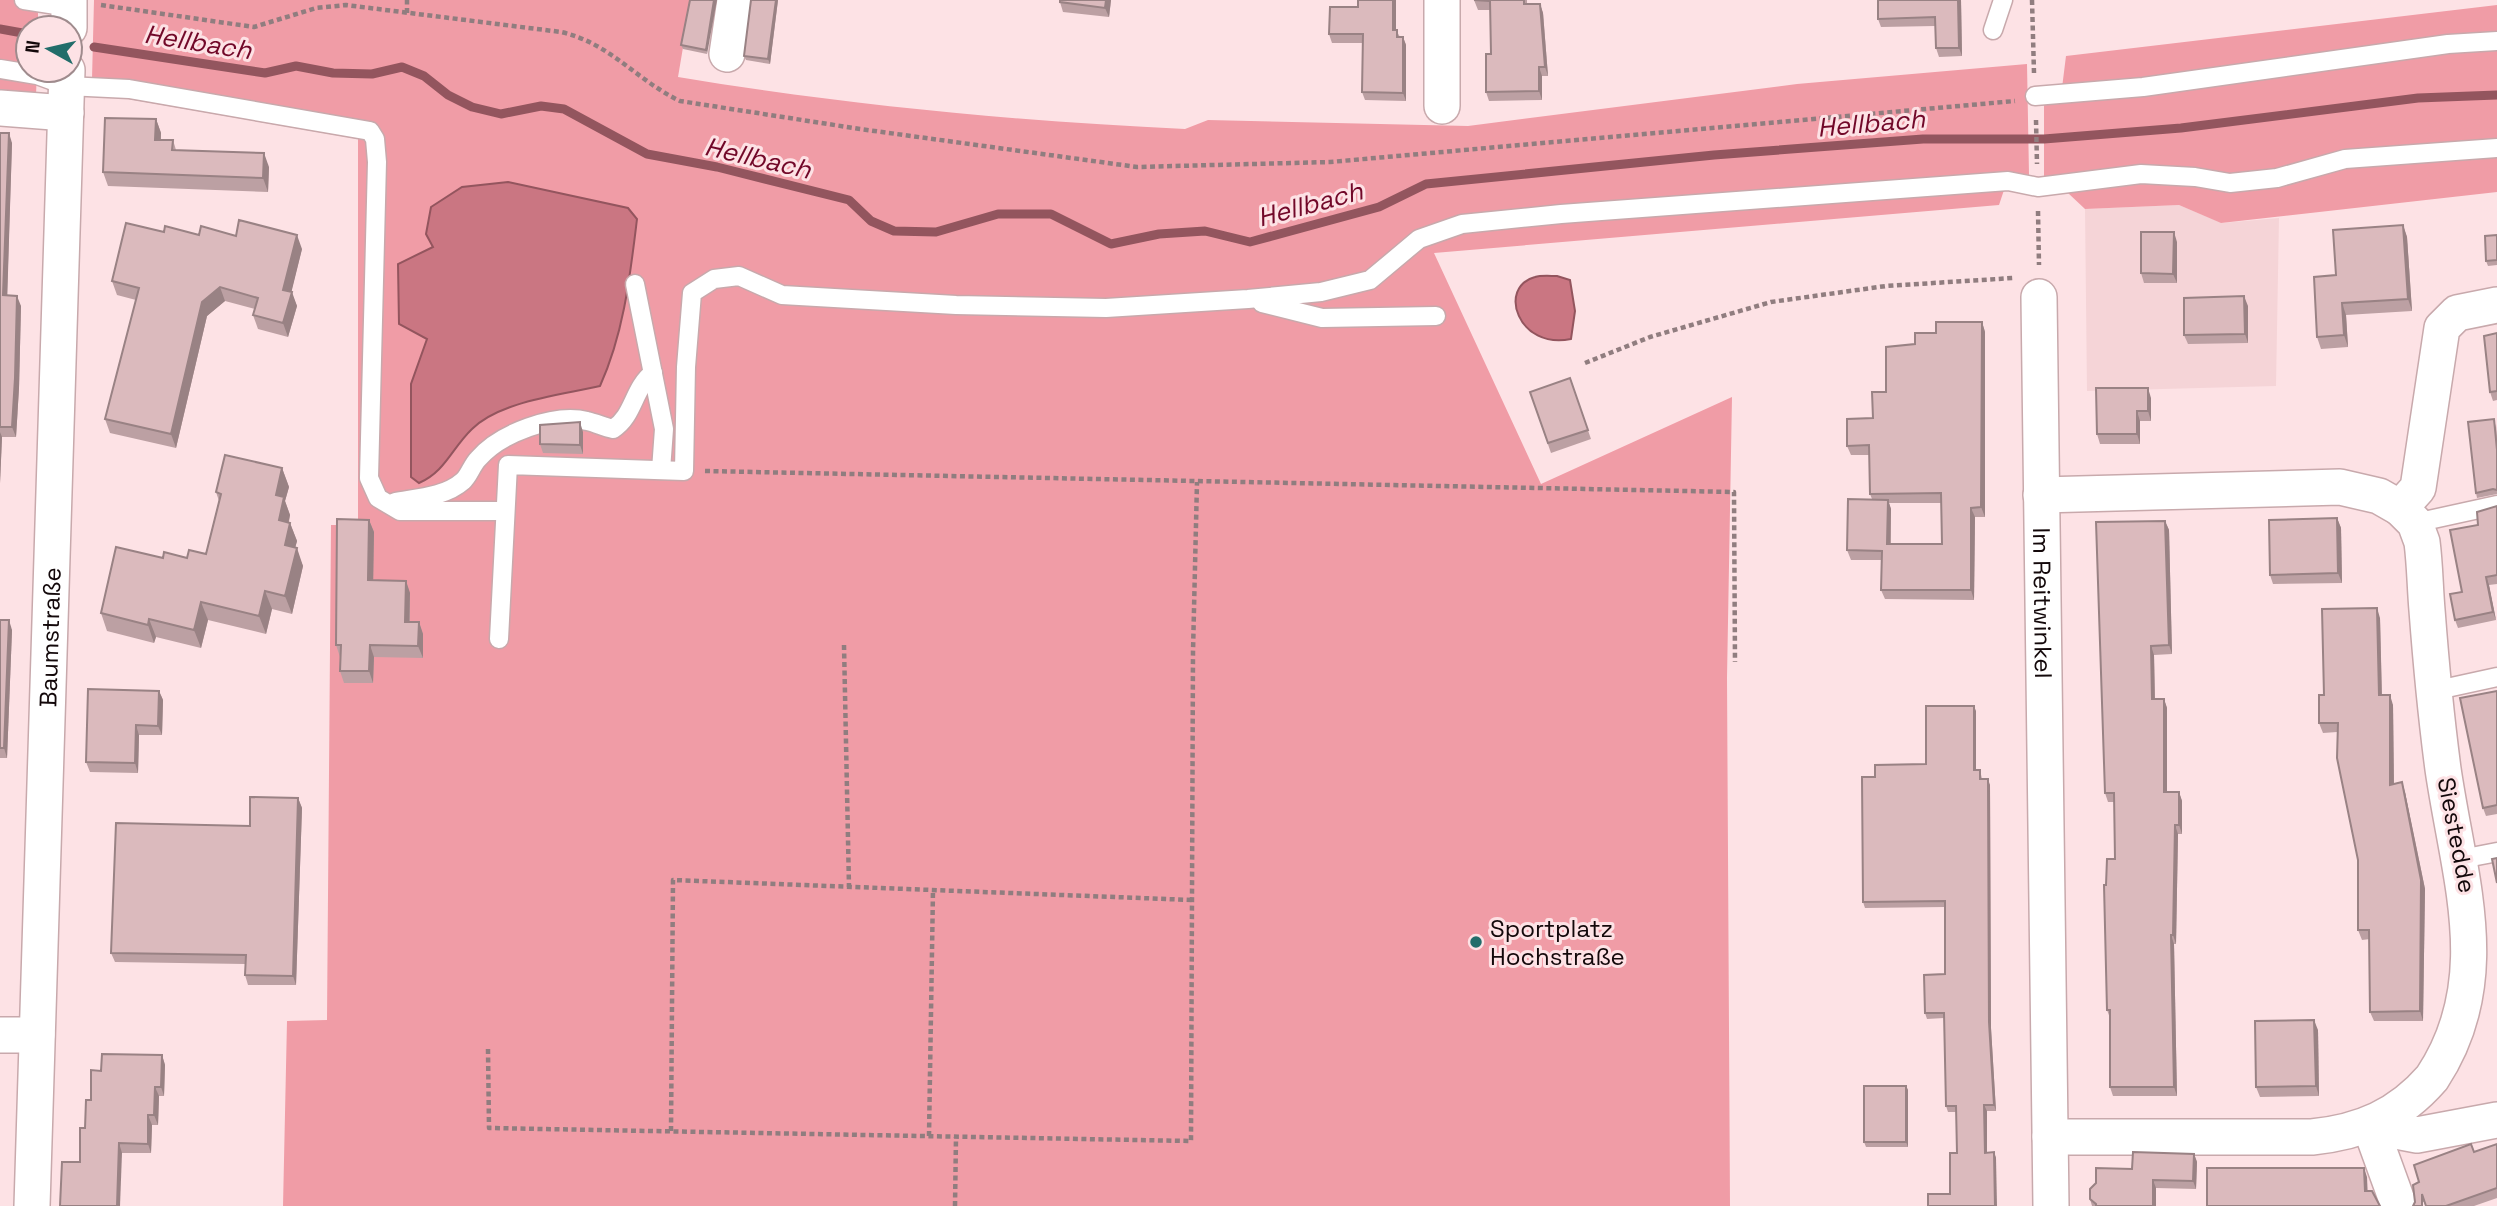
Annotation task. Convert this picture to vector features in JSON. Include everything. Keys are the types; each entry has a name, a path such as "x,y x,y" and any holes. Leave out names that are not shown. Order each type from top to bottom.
{"street":[{"path":"727,54 734,0"},
{"path":"1442,0 1442,106"},
{"path":"0,108 67,90"},
{"name":"Baumstraße","path":"32,1206 67,90"},
{"name":"Im Reitwinkel","path":"2026,292 2040,495 2051,1206"},
{"path":"2040,495 2340,487 2379,496 2408,515 2418,488 2442,328 2457,313 2497,305"},
{"name":"Siestedde","path":"2050,1137 2312,1137 2344,1134 2370,1126 2404,1106 2449,1057 2470,1016 2477,978 2477,938 2444,772 2433,691 2425,561 2408,515"},
{"path":"0,1035 37,1035"},
{"name":"Siestedde","path":"2370,1126 2417,1135 2497,1120"},
{"path":"2370,1126 2399,1206"}],"lane":[{"path":"24,0 69,12"},
{"path":"1993,30 2003,0"},
{"path":"2035,101 2448,44 2497,41"},
{"path":"0,69 37,75 67,90 129,89 370,131 375,139 377,162 369,478 378,498 400,511 505,511"},
{"path":"499,639 508,465 684,471 686,368 692,293 714,279 739,276 782,295 957,305 1106,309 1248,299 1321,292 1370,280 1419,239 1462,224 1561,214 2008,181 2141,174 2195,177 2230,183 2277,178 2345,159 2497,148"},
{"path":"635,284 664,429 661,470"},
{"path":"1248,299 1322,318 1436,316"},
{"path":"387,503 438,494 454,487 464,480 477,459 490,448 541,421 587,421 613,429 623,423 644,380 653,373"},
{"path":"2408,515 2497,505"},
{"path":"2433,691 2497,677"},
{"path":"2461,859 2497,852"}],"path":[{"path":"407,0 407,13"},
{"path":"2026,292 2038,180 2032,0"},
{"path":"69,12 254,27 316,8 346,5 587,38 656,90 680,101 860,130 1137,166 1344,161 2035,101"},
{"path":"1585,363 1650,337 1770,302 1886,286 2013,276 2026,292"},
{"path":"684,471 1734,492 1735,662"},
{"path":"488,1049 489,1128 1191,1141 1197,482"},
{"path":"844,645 849,887"},
{"path":"671,1131 673,880 1192,900"},
{"path":"929,1136 933,890"},
{"path":"955,1206 956,1137"}],"shaded area":[{"path":"0,0 38,0 38,14 14,14 14,84 36,84 36,95 0,92"},
{"path":"94,0 691,0 678,77 804,96 931,110 1185,129 1208,120 1468,126 1797,84 2027,64 2029,175 2010,172 1999,205 1434,253 1541,484 1732,397 1727,678 1730,1206 283,1206 287,1021 327,1020 331,525 358,525 358,139 128,99 129,89 92,79"},
{"path":"2497,5 2497,192 2221,223 2179,205 2085,209 2068,193 2067,176 2044,179 2044,104 2060,104 2066,56"},
{"path":"508,182 628,208 637,219 625,304 615,346 600,386 532,400 484,419 465,436 435,473 419,483 411,477 411,384 427,339 399,324 398,264 433,247 426,234 431,207 462,187"},
{"path":"2179,205 2222,223 2279,218 2276,386 2087,391 2085,209"},
{"path":"1537,276 1557,276 1570,280 1575,311 1571,339 1553,340 1538,335 1526,327 1516,304 1517,292 1523,283"}],"building":[{"path":"690,0 714,0 706,50 681,45"},
{"path":"751,0 776,0 768,59 744,56"},
{"path":"1060,0 1106,0 1105,8"},
{"path":"1358,0 1393,0 1393,30 1397,30 1397,37 1403,37 1403,93 1362,92 1363,34 1329,34 1330,7 1358,7"},
{"path":"1474,0 1524,0 1524,4 1540,4 1545,67 1539,67 1539,91 1486,92 1486,54 1491,54 1490,1"},
{"path":"1878,0 1958,0 1959,48 1936,48 1935,17 1878,19"},
{"path":"105,118 156,119 155,140 173,140 172,150 264,153 263,178 103,172"},
{"path":"0,133 9,133 3,295 17,296 12,427 0,427"},
{"path":"239,220 297,235 283,290 292,292 283,323 253,315 258,298 220,287 202,302 171,434 105,419 139,288 112,281 126,223 164,232 165,226 199,235 201,226 236,236"},
{"path":"2403,225 2408,299 2342,303 2344,335 2317,337 2314,277 2336,275 2333,230"},
{"path":"2141,232 2174,232 2173,274 2141,273"},
{"path":"2497,235 2497,260 2486,261 2485,236"},
{"path":"2244,296 2245,334 2184,335 2184,298"},
{"path":"1936,322 1982,322 1981,507 1971,508 1971,590 1881,590 1882,551 1847,550 1848,499 1888,500 1887,544 1942,544 1941,493 1870,494 1869,445 1847,446 1847,419 1873,418 1872,392 1886,392 1886,347 1915,344 1915,333 1936,333"},
{"path":"2497,333 2497,391 2490,392 2484,336"},
{"path":"1570,378 1588,430 1548,443 1530,392"},
{"path":"2096,388 2148,388 2148,411 2137,411 2137,434 2097,434"},
{"path":"2494,419 2497,490 2476,493 2468,422"},
{"path":"580,422 580,445 540,444 540,425"},
{"path":"225,455 282,468 276,495 284,497 279,520 290,523 285,545 297,548 285,596 265,591 259,616 201,602 194,630 149,619 148,625 101,613 116,547 163,558 164,552 187,558 189,550 206,554 221,494 216,492"},
{"path":"2497,506 2497,575 2486,577 2493,612 2455,620 2450,594 2462,592 2450,530 2478,525 2477,512"},
{"path":"2337,518 2338,573 2270,575 2269,520"},
{"path":"337,519 369,520 368,580 406,581 405,622 419,622 418,646 370,645 369,671 340,671 341,645 336,645"},
{"path":"2165,521 2169,645 2151,646 2152,699 2164,699 2164,792 2179,792 2179,825 2175,825 2171,935 2174,1087 2110,1087 2110,1010 2107,1010 2104,885 2107,859 2115,859 2114,793 2105,793 2096,522"},
{"path":"2377,608 2379,695 2390,695 2390,785 2402,782 2421,880 2420,1011 2370,1012 2369,930 2358,930 2358,860 2337,758 2338,723 2319,723 2319,695 2324,695 2322,609"},
{"path":"0,620 9,620 4,748 0,748"},
{"path":"88,689 159,691 158,726 136,725 135,763 86,762"},
{"path":"2497,691 2497,805 2483,808 2460,698"},
{"path":"1926,706 1974,706 1974,770 1980,770 1980,779 1988,779 1989,1022 1994,1105 1984,1105 1985,1153 1994,1152 1995,1206 1928,1206 1928,1194 1950,1194 1950,1153 1957,1153 1956,1106 1946,1106 1944,1013 1925,1013 1924,975 1945,974 1945,901 1863,902 1862,777 1875,777 1875,765 1926,764"},
{"path":"250,797 298,798 293,976 245,975 246,955 111,953 116,823 250,826"},
{"path":"2497,858 2497,883 2492,859"},
{"path":"2314,1020 2316,1086 2256,1087 2255,1021"},
{"path":"102,1054 162,1055 161,1087 155,1087 154,1115 148,1115 148,1144 119,1143 117,1206 60,1206 62,1162 80,1162 80,1128 85,1128 86,1100 91,1100 91,1070 101,1071"},
{"path":"1864,1086 1906,1086 1906,1142 1864,1142"},
{"path":"2471,1144 2474,1152 2497,1144 2497,1188 2446,1206 2426,1206 2422,1194 2422,1206 2413,1206 2413,1185 2419,1182 2414,1165"},
{"path":"2133,1152 2194,1154 2193,1181 2153,1180 2153,1206 2096,1206 2090,1199 2090,1189 2096,1183 2096,1168 2132,1169"},
{"path":"2207,1168 2364,1168 2365,1191 2372,1191 2380,1206 2207,1206"}],"waterway":[{"name":"Hellbach","path":"0,29 14,32"},
{"name":"Hellbach","path":"94,47 265,73 296,66 333,73 372,74 402,67 424,76 448,95 472,107 501,114 541,106 564,109 647,154 717,167 849,200 871,221 894,231 936,232 998,214 1051,214 1111,244 1159,234 1205,231 1250,242 1379,207 1426,184 1714,155 1923,139 2044,139 2181,128 2418,98 2497,95"}],"place":[{"name":"Sportplatz Hochstraße","path":"1476,942"}]}
